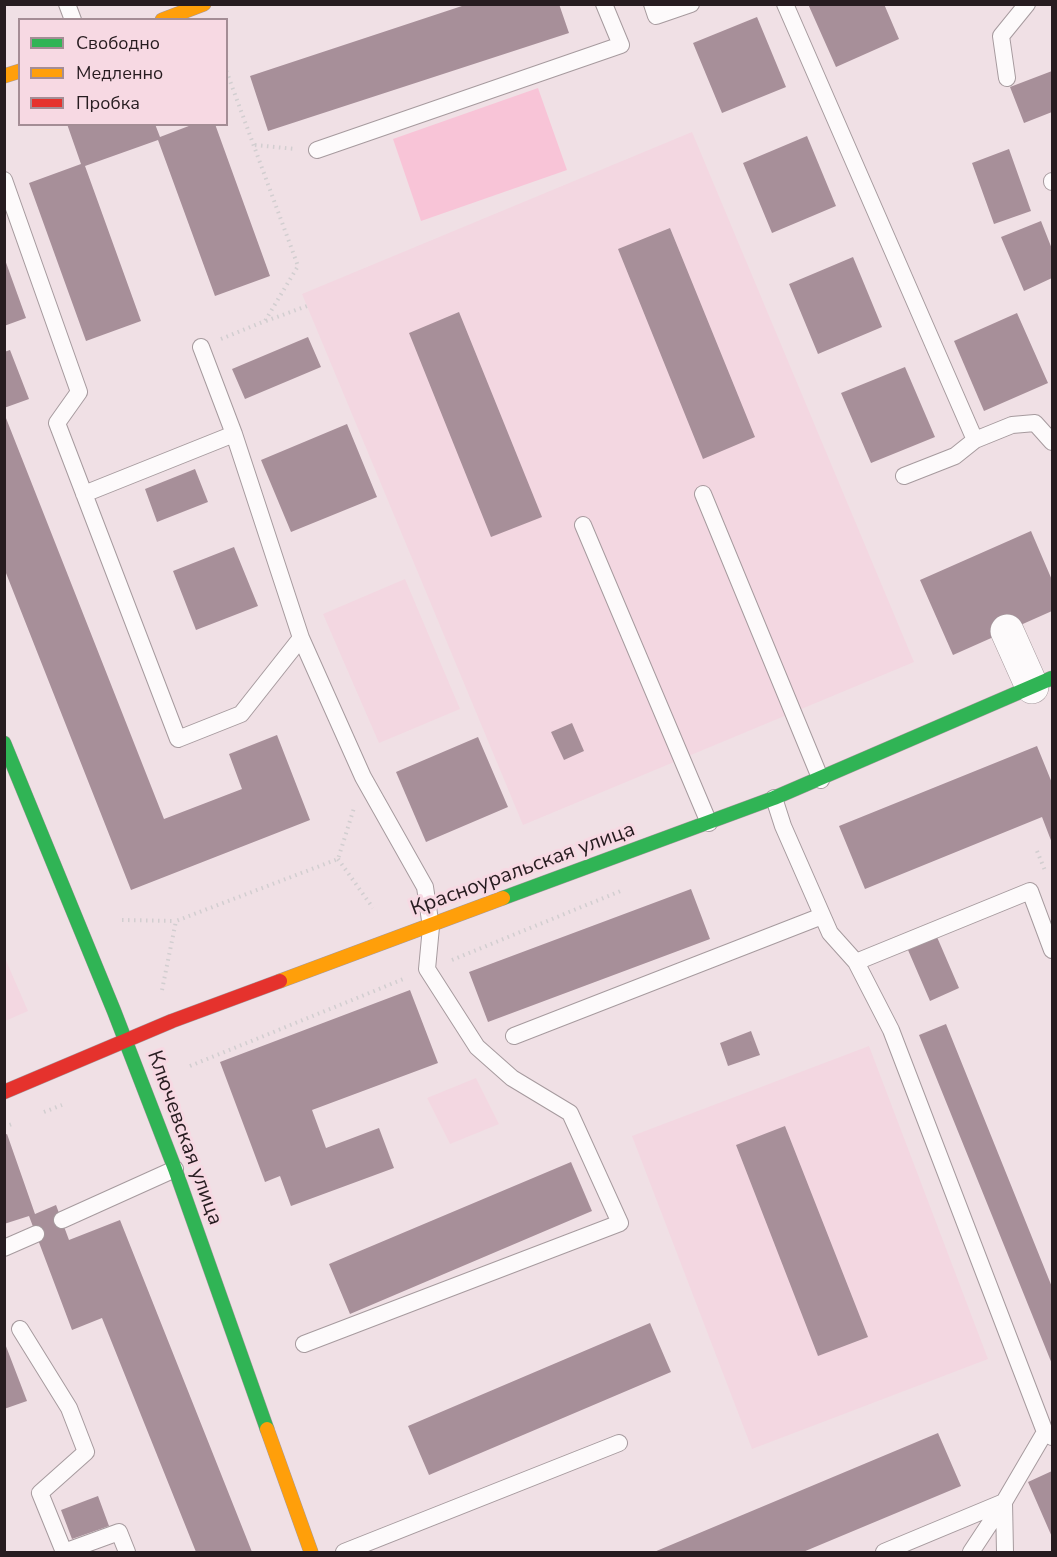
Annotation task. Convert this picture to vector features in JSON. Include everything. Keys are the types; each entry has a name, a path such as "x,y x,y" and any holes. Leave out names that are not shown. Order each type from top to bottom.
{"street":[{"path":"167,18 204,4"},
{"path":"1007,631 1042,682"},
{"name":"Красноуральская улица","path":"4,1092 126,1040 709,824 821,780 1042,682"},
{"name":"Ключевская улица","path":"4,743 126,1040 175,1169 311,1552"}],"lane":[{"path":"317,150 621,45 604,4"},
{"path":"652,4 656,16 691,4"},
{"path":"785,4 975,440"},
{"path":"1008,78 1001,36 1027,4"},
{"path":"4,180 79,392 57,423 178,739 241,714 301,638"},
{"path":"201,347 234,435 301,638 363,777 425,887 431,927 427,969 477,1047 512,1078 570,1113 620,1223 304,1344"},
{"path":"904,476 955,456 975,440 1012,425 1035,423 1053,442"},
{"path":"84,494 234,435"},
{"path":"703,494 821,780"},
{"path":"583,525 709,824"},
{"path":"774,798 830,933 856,962 891,1030 1049,1435 971,1552"},
{"path":"856,962 1030,891 1053,950"},
{"path":"514,1036 822,916"},
{"path":"62,1220 175,1169"},
{"path":"4,1248 36,1234"},
{"path":"20,1329 69,1408 86,1452 40,1493 64,1552 119,1532 127,1552"},
{"path":"345,1552 619,1443"},
{"path":"884,1552 1004,1502"},
{"path":"1004,1502 1005,1552"}],"path":[{"path":"228,75 298,266 265,321"},
{"path":"255,145 317,150"},
{"path":"201,347 307,306"},
{"path":"338,859 363,777"},
{"path":"338,859 373,908"},
{"path":"122,920 176,921 338,859"},
{"path":"190,1066 627,889"},
{"path":"161,994 176,921"}],"shaded area":[{"path":"538,88 567,170 421,221 393,139"},
{"path":"692,132 914,662 523,825 302,294"},
{"path":"405,579 460,709 379,743 323,614"},
{"path":"4,956 28,1011 5,1021 4,1021"},
{"path":"869,1046 988,1359 752,1449 632,1136"},
{"path":"476,1078 499,1124 450,1144 427,1098"}],"building":[{"path":"468,4 559,4 569,33 268,131 250,76"},
{"path":"808,4 884,4 899,39 836,67"},
{"path":"757,17 786,87 722,113 693,43"},
{"path":"1052,71 1052,112 1024,123 1010,87"},
{"path":"68,126 156,126 160,137 189,126 216,126 270,276 215,296 158,140 85,166 141,321 86,341 29,183 81,164"},
{"path":"807,136 836,206 772,233 743,163"},
{"path":"1009,149 1031,211 994,224 972,163"},
{"path":"1041,221 1052,249 1052,278 1024,291 1001,237"},
{"path":"670,228 755,437 703,459 618,249"},
{"path":"4,257 26,318 4,326"},
{"path":"853,257 882,327 818,354 789,284"},
{"path":"459,312 542,517 491,537 409,333"},
{"path":"1017,313 1048,383 984,411 954,341"},
{"path":"308,337 321,367 245,399 232,369"},
{"path":"10,350 29,399 4,408 4,352"},
{"path":"905,367 935,437 871,463 841,393"},
{"path":"4,413 164,819 242,789 229,754 277,735 310,820 131,890 4,568"},
{"path":"347,424 377,497 291,532 261,460"},
{"path":"195,469 208,502 157,522 145,489"},
{"path":"1031,531 1052,580 1052,611 953,655 920,580"},
{"path":"234,547 258,606 196,630 173,571"},
{"path":"572,723 584,751 564,760 551,732"},
{"path":"478,737 508,807 426,842 396,772"},
{"path":"1037,746 1052,783 1052,843 1042,817 865,889 839,826"},
{"path":"691,889 710,939 488,1022 469,972"},
{"path":"937,937 959,988 930,1001 908,950"},
{"path":"410,990 438,1063 312,1110 326,1148 379,1128 394,1168 291,1206 280,1176 265,1182 220,1062"},
{"path":"946,1024 1052,1287 1052,1364 919,1035"},
{"path":"751,1031 760,1055 728,1066 720,1043"},
{"path":"785,1126 868,1337 818,1356 736,1145"},
{"path":"7,1134 35,1214 56,1205 69,1240 120,1220 252,1552 196,1552 102,1318 72,1330 29,1216 4,1224 4,1135"},
{"path":"571,1162 592,1211 350,1314 329,1264"},
{"path":"650,1323 671,1372 429,1475 408,1426"},
{"path":"4,1341 27,1401 4,1409"},
{"path":"938,1433 961,1486 803,1552 654,1552"},
{"path":"1052,1471 1052,1537 1028,1482"},
{"path":"98,1496 109,1526 72,1539 61,1510"}],"traffic: fast":[{"path":"503,898 774,798 1052,678"},
{"path":"4,743 114,1011 175,1169 267,1429"}],"traffic: slow":[{"path":"167,18 204,4"},
{"path":"4,76 18,72"},
{"path":"280,981 503,898"},
{"path":"267,1429 311,1552"}],"traffic: jam":[{"path":"4,1092 172,1021 280,981"}]}
